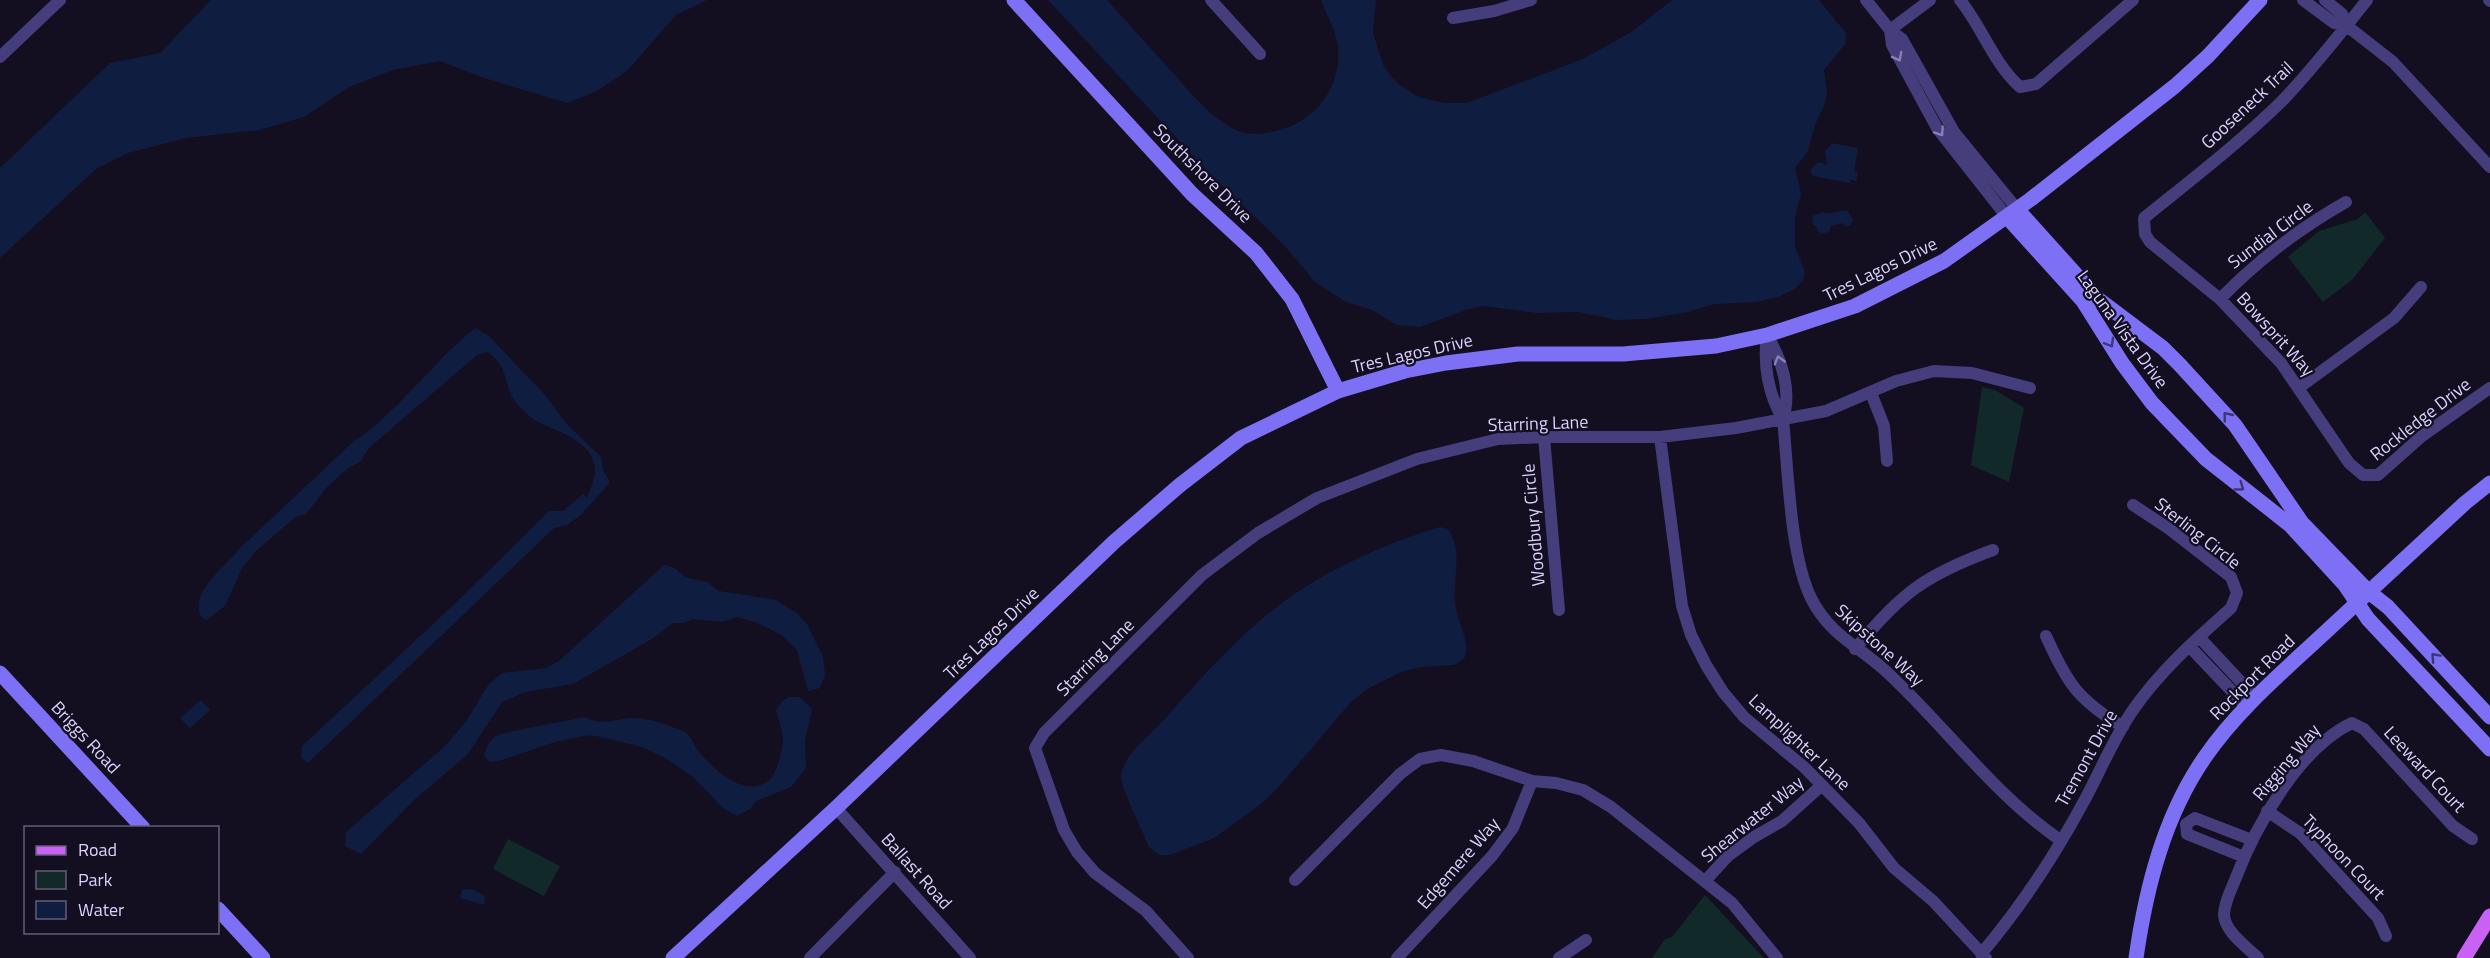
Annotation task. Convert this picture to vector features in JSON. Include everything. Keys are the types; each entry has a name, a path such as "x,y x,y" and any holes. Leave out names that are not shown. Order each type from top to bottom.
{"main road":[{"path":"2464,958 2490,916"}],"street":[{"path":"0,57 60,0"},
{"name":"Southshore Drive","path":"1014,0 1192,194 1256,253 1292,299 1338,391"},
{"path":"1211,0 1260,54"},
{"path":"1453,18 1494,11 1532,0"},
{"name":"Laguna Vista Drive","path":"1866,0 1890,30 1902,39 1954,132 2012,213 2083,301 2122,363 2152,403 2214,467 2290,525 2345,585 2368,619 2490,749"},
{"path":"1890,30 1930,0"},
{"path":"1960,0 1981,28 2007,75 2020,87 2036,84 2133,0"},
{"name":"Tres Lagos Drive","path":"673,958 836,808 1114,542 1180,484 1241,438 1338,391 1405,371 1488,356 1557,352 1655,353 1716,346 1767,335 1821,319 1891,290 1944,261 2012,213 2175,86 2208,56 2260,0"},
{"path":"2303,0 2334,23 2347,26 2393,62 2490,167"},
{"path":"2325,0 2342,14 2347,26"},
{"name":"Gooseneck Trail","path":"2143,225 2144,218 2228,150 2281,101 2367,0"},
{"name":"Sundial Circle","path":"2220,299 2251,268 2313,221 2346,202"},
{"name":"Laguna Vista Drive","path":"2012,213 2085,287 2163,348 2221,409 2302,523 2369,592 2388,607 2490,717"},
{"name":"Bowsprit Way","path":"2143,225 2150,243 2220,299 2273,355 2300,387 2349,463 2357,471 2370,476"},
{"path":"2300,387 2394,318 2421,287"},
{"name":"Skipstone Way","path":"1767,335 1777,353 1787,394 1788,402 1783,419 1798,555 1804,579 1820,613 1832,629 1893,678 2015,806 2060,840"},
{"name":"Starring Lane","path":"1188,958 1146,911 1095,873 1077,852 1064,830 1035,748 1044,733 1202,575 1258,533 1317,498 1417,459 1476,443 1544,436 1660,437 1783,419 1826,411 1914,375 1955,370 2030,388"},
{"name":"Rockledge Drive","path":"2370,476 2378,475 2430,430 2490,388"},
{"path":"1871,393 1884,426 1887,461"},
{"name":"Woodbury Circle","path":"1544,436 1559,610"},
{"name":"Lamplighter Lane","path":"1660,437 1682,606 1691,635 1723,693 1744,717 1821,785 1859,823 1894,868 1933,902 1983,956"},
{"name":"Rockport Road","path":"2136,958 2141,919 2158,853 2179,821 2204,758 2250,702 2490,483"},
{"name":"Sterling Circle","path":"2133,505 2168,528 2231,577 2237,593"},
{"path":"1856,649 1882,616 1925,579 1944,568 1993,550"},
{"name":"Tremont Drive","path":"1983,956 2016,910 2060,840 2123,727 2157,678 2231,608 2237,593"},
{"path":"2046,636 2069,684 2099,712 2123,727"},
{"path":"2199,637 2226,665 2250,702"},
{"path":"2189,646 2216,675 2250,702"},
{"path":"2216,675 2226,665"},
{"name":"Briggs Road","path":"0,673 141,826"},
{"name":"Rigging Way","path":"2258,958 2229,929 2224,916 2226,903 2244,858 2267,811 2298,770 2337,730 2352,723"},
{"name":"Leeward Court","path":"2352,723 2364,729 2453,826 2472,839"},
{"path":"1295,880 1400,774 1420,759 1442,755 1473,760 1532,782 1556,783 1583,790 1611,807 1650,841 1706,880 1732,903 1777,958"},
{"name":"Edgemere Way","path":"1396,958 1492,856 1513,828 1532,782"},
{"name":"Shearwater Way","path":"1706,880 1728,856 1754,837 1782,821 1821,785"},
{"name":"Ballast Road","path":"836,808 970,958"},
{"name":"Typhoon Court","path":"2267,811 2300,833 2378,918 2386,936"},
{"path":"2244,858 2187,834 2179,821 2195,818 2252,840"},
{"path":"2210,844 2217,827"},
{"path":"810,958 895,872"},
{"path":"219,910 263,958"},
{"path":"1559,958 1586,940"}],"green space":[{"path":"2365,212 2385,238 2353,279 2323,302 2288,257 2319,231 2358,219"},
{"path":"1982,387 1995,390 2024,408 2009,482 1971,465"},
{"path":"508,839 560,866 544,896 493,869"},
{"path":"1705,895 1763,958 1652,958 1665,939 1672,937"}],"water":[{"path":"211,0 707,0 676,15 627,71 597,91 567,103 481,77 440,61 393,70 349,87 304,117 259,130 186,138 128,153 96,169 0,258 0,168 110,63 160,53"},
{"path":"1048,0 1107,0 1207,109 1232,128 1244,133 1256,134 1280,130 1305,118 1315,110 1331,88 1336,75 1338,47 1321,0 1376,0 1373,33 1384,67 1398,84 1419,97 1444,103 1467,103 1583,59 1633,31 1672,0 1819,0 1846,33 1845,44 1824,70 1827,94 1823,108 1815,125 1808,151 1795,168 1801,193 1795,217 1795,247 1805,272 1803,280 1795,289 1778,297 1756,302 1714,304 1688,312 1646,319 1616,320 1578,312 1537,313 1483,306 1420,327 1397,325 1372,310 1346,302 1315,282 1284,245 1210,174"},
{"path":"1831,143 1858,148 1854,171 1858,172 1856,181 1851,180 1850,183 1813,176 1810,171 1818,162 1827,165 1825,150 1830,147"},
{"path":"1847,210 1853,220 1851,225 1845,227 1844,223 1831,226 1829,232 1820,234 1813,225 1812,216 1824,212 1825,214"},
{"path":"475,328 488,335 545,395 566,423 601,457 603,470 610,482 581,515 567,525 554,528 308,763 301,758 302,746 461,598 549,511 563,511 583,494 587,498 590,492 595,471 590,453 576,440 539,422 525,412 512,397 503,371 495,358 488,352 477,355 369,448 360,462 348,468 328,486 306,514 297,516 257,550 242,568 225,606 206,620 201,616 200,598 205,588 240,548 353,442 401,402 444,356"},
{"path":"1440,527 1448,529 1455,547 1454,594 1456,610 1465,639 1464,659 1454,665 1421,667 1401,672 1367,689 1351,702 1276,790 1257,807 1214,838 1170,855 1161,855 1149,847 1124,789 1121,776 1126,761 1137,746 1231,647 1276,608 1319,579 1367,554"},
{"path":"664,565 675,568 685,577 707,582 719,591 776,600 797,613 807,624 823,657 825,675 820,688 808,691 797,650 783,636 758,623 737,617 723,622 693,619 684,623 673,623 652,639 573,684 525,692 502,702 468,754 413,801 361,854 345,846 346,832 444,747 467,720 488,685 502,673 546,668 559,661"},
{"path":"789,697 800,697 812,709 805,741 806,768 791,787 756,801 750,809 737,816 724,809 692,776 665,758 642,747 601,737 589,735 555,742 499,761 490,762 484,756 488,744 501,734 585,717 602,722 629,718 643,719 686,732 705,759 731,780 750,786 760,785 772,777 779,760 783,737 776,710 782,701"},
{"path":"201,700 210,710 190,728 180,718"},
{"path":"462,889 474,890 485,896 484,905 460,898"}]}
